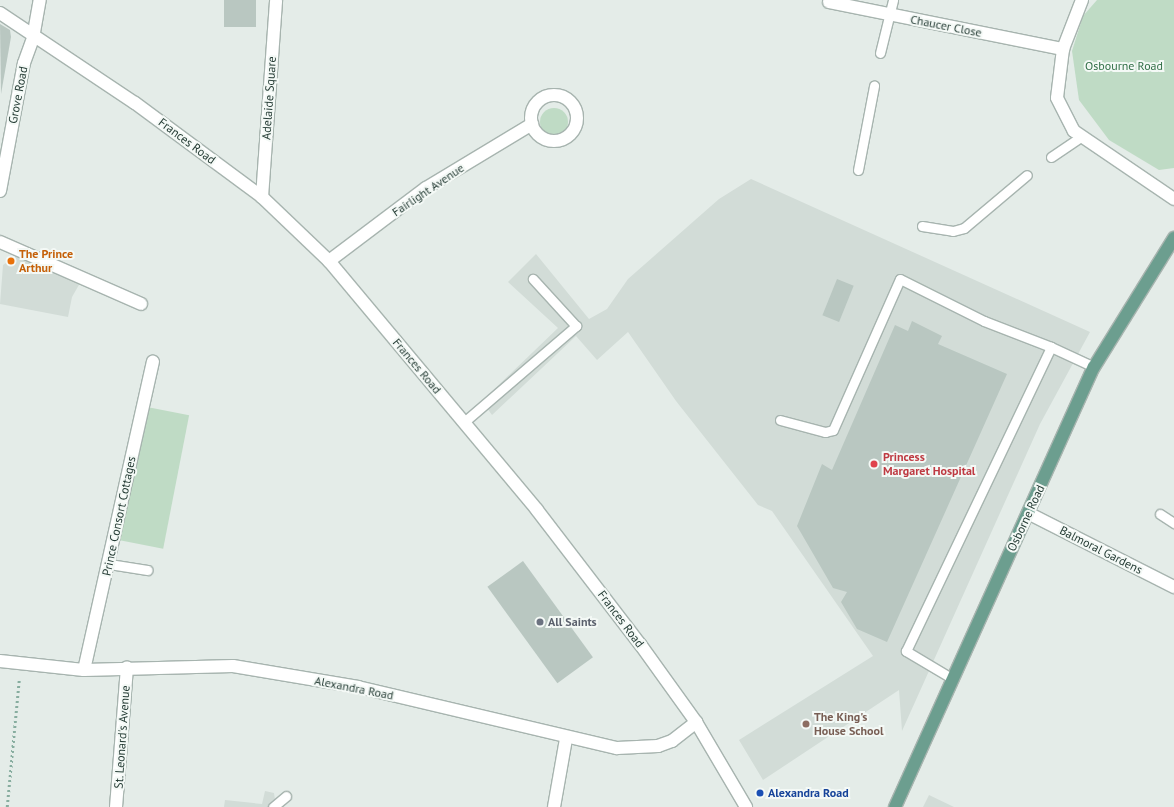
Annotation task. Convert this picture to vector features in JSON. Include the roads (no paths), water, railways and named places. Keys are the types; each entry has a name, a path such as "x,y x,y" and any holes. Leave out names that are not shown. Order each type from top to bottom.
{"main road":[{"name":"Osborne Road","path":"895,807 1094,367 1174,238"}],"street":[{"name":"Grove Road","path":"0,191 24,63 33,38 40,0"},
{"name":"Adelaide Square","path":"262,197 276,0"},
{"path":"1082,0 1062,49 1057,98 1074,131 1174,200"},
{"name":"Chaucer Close","path":"829,2 1062,49"},
{"name":"Frances Road","path":"0,13 33,38 135,103 262,197 329,261 537,510 696,722 746,807"},
{"name":"Fairlight Avenue","path":"329,261 426,188 532,124"},
{"path":"0,242 141,304"},
{"name":"Prince Consort Cottages","path":"84,670 109,564 153,362"},
{"name":"Balmoral Gardens","path":"1028,513 1174,587"},
{"name":"Alexandra Road","path":"0,661 84,670 127,667 233,666 358,687 566,738 617,748 658,746 672,741 696,722"},
{"name":"St. Leonard's Avenue","path":"116,807 127,667"},
{"path":"554,807 566,738"}],"lane":[{"path":"880,53 893,0"},
{"path":"858,170 874,86"},
{"path":"1051,157 1082,136"},
{"path":"922,226 953,231 964,228 1026,175"},
{"path":"464,422 576,326 534,279"},
{"path":"780,420 825,432 833,430 900,279 984,321 1050,347 1094,367"},
{"path":"953,679 906,651 1050,347"},
{"path":"1160,514 1174,524"},
{"path":"109,564 148,570"},
{"path":"273,807 286,796"}],"place":[{"name":"The Prince Arthur","path":"11,261"},
{"name":"Princess Margaret Hospital","path":"874,464"},
{"name":"All Saints","path":"540,622"},
{"name":"The King's House School","path":"806,724"},
{"name":"Alexandra Road","path":"760,793"}],"park label":[{"name":"Osbourne Road","path":"1124,66"}]}
